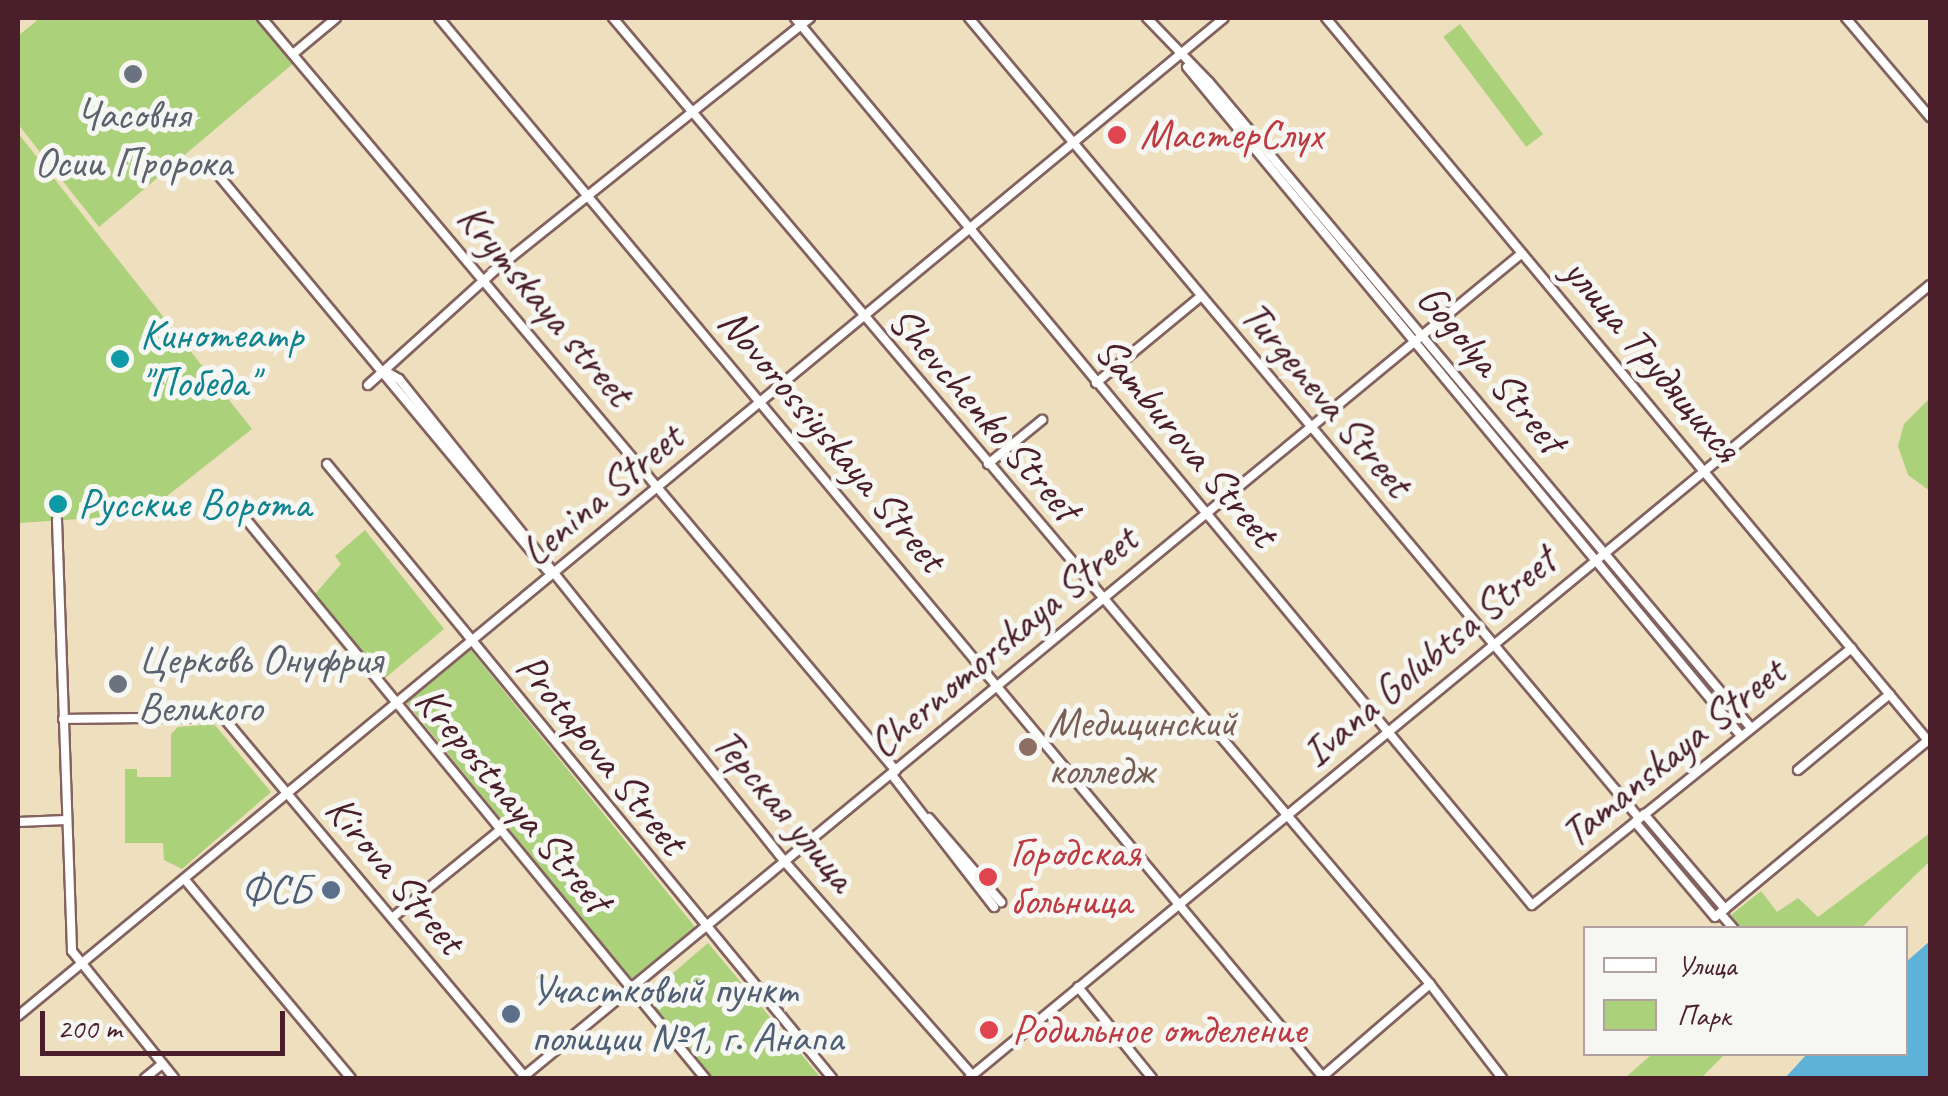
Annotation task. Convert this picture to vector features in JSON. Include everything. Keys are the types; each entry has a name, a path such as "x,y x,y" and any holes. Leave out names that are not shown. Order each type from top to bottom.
{"street":[{"name":"Krymskaya street","path":"262,18 658,487 997,904"},
{"path":"293,54 336,18"},
{"name":"Novorossiyskaya Street","path":"439,18 1180,900 1322,1078"},
{"name":"Shevchenko Street","path":"613,18 861,317 1430,984 1502,1078"},
{"path":"368,385 485,280 694,111 798,21 810,18"},
{"name":"Turgeneva Street","path":"969,18 1731,926"},
{"name":"Gogolya Street","path":"1148,18 1423,334 1741,736"},
{"name":"Lenina Street","path":"18,1016 289,796 1224,18"},
{"name":"улица Трудящихся","path":"1326,18 1705,468 1929,742"},
{"path":"1846,18 1930,117"},
{"name":"Samburova Street","path":"798,21 968,231 1532,905"},
{"name":"Gogolya Street","path":"1179,54 1413,342 1751,728"},
{"name":"Терская улица","path":"215,171 385,371 535,561 553,574 785,862 972,1078"},
{"name":"Chernomorskaya Street","path":"524,1078 1522,253"},
{"name":"Ivana Golubtsa Street","path":"972,1078 1180,900 1930,285"},
{"path":"1096,382 1201,296"},
{"path":"988,464 1042,420"},
{"name":"Protapova Street","path":"328,464 470,642 832,1078"},
{"name":"Krepostnaya Street","path":"240,512 705,1078"},
{"path":"57,520 72,950 78,966 174,1078"},
{"name":"Tamanskaya Street","path":"1532,905 1852,648"},
{"path":"1798,770 1890,694"},
{"name":"Kirova Street","path":"63,719 215,715 289,796 524,1078"},
{"path":"1720,913 1929,742"},
{"path":"18,822 66,820"},
{"path":"392,918 499,831"},
{"path":"186,881 351,1078"},
{"path":"1322,1078 1430,984"},
{"path":"1078,988 1152,1078"},
{"path":"145,1078 162,1064"}],"green space":[{"path":"40,18 258,18 295,62 99,227 18,124 18,36"},
{"path":"1460,24 1543,134 1526,147 1443,37"},
{"path":"18,133 252,429 143,515 18,523"},
{"path":"1930,398 1930,491 1908,475 1898,446 1904,424"},
{"path":"365,530 444,629 384,679 315,594 341,564 335,556"},
{"path":"470,649 695,927 631,979 405,701"},
{"path":"214,724 271,792 182,869 164,860 163,843 125,843 125,769 137,769 137,777 171,777 171,734 178,727"},
{"path":"1930,833 1930,861 1863,926 1739,926 1731,915 1761,891 1777,912 1798,898 1818,917"},
{"path":"708,943 821,1078 711,1078 644,998"},
{"path":"1650,1056 1723,1056 1701,1078 1625,1078"}],"water":[{"path":"1930,941 1930,1078 1785,1078 1805,1056 1908,1056 1908,960"}],"place":[{"name":"Часовня Осии Пророка","path":"133,74"},
{"name":"МастерСлух","path":"1117,135"},
{"name":"Кинотеатр \"Победа\"","path":"120,359"},
{"name":"Русские Ворота","path":"58,504"},
{"name":"Церковь Онуфрия Великого","path":"118,684"},
{"name":"Медицинский колледж","path":"1028,747"},
{"name":"Городская больница","path":"988,877"},
{"name":"ФСБ","path":"331,890"},
{"name":"Участковый пункт полиции №1, г. Анапа","path":"511,1014"},
{"name":"Родильное отделение","path":"989,1030"}]}
